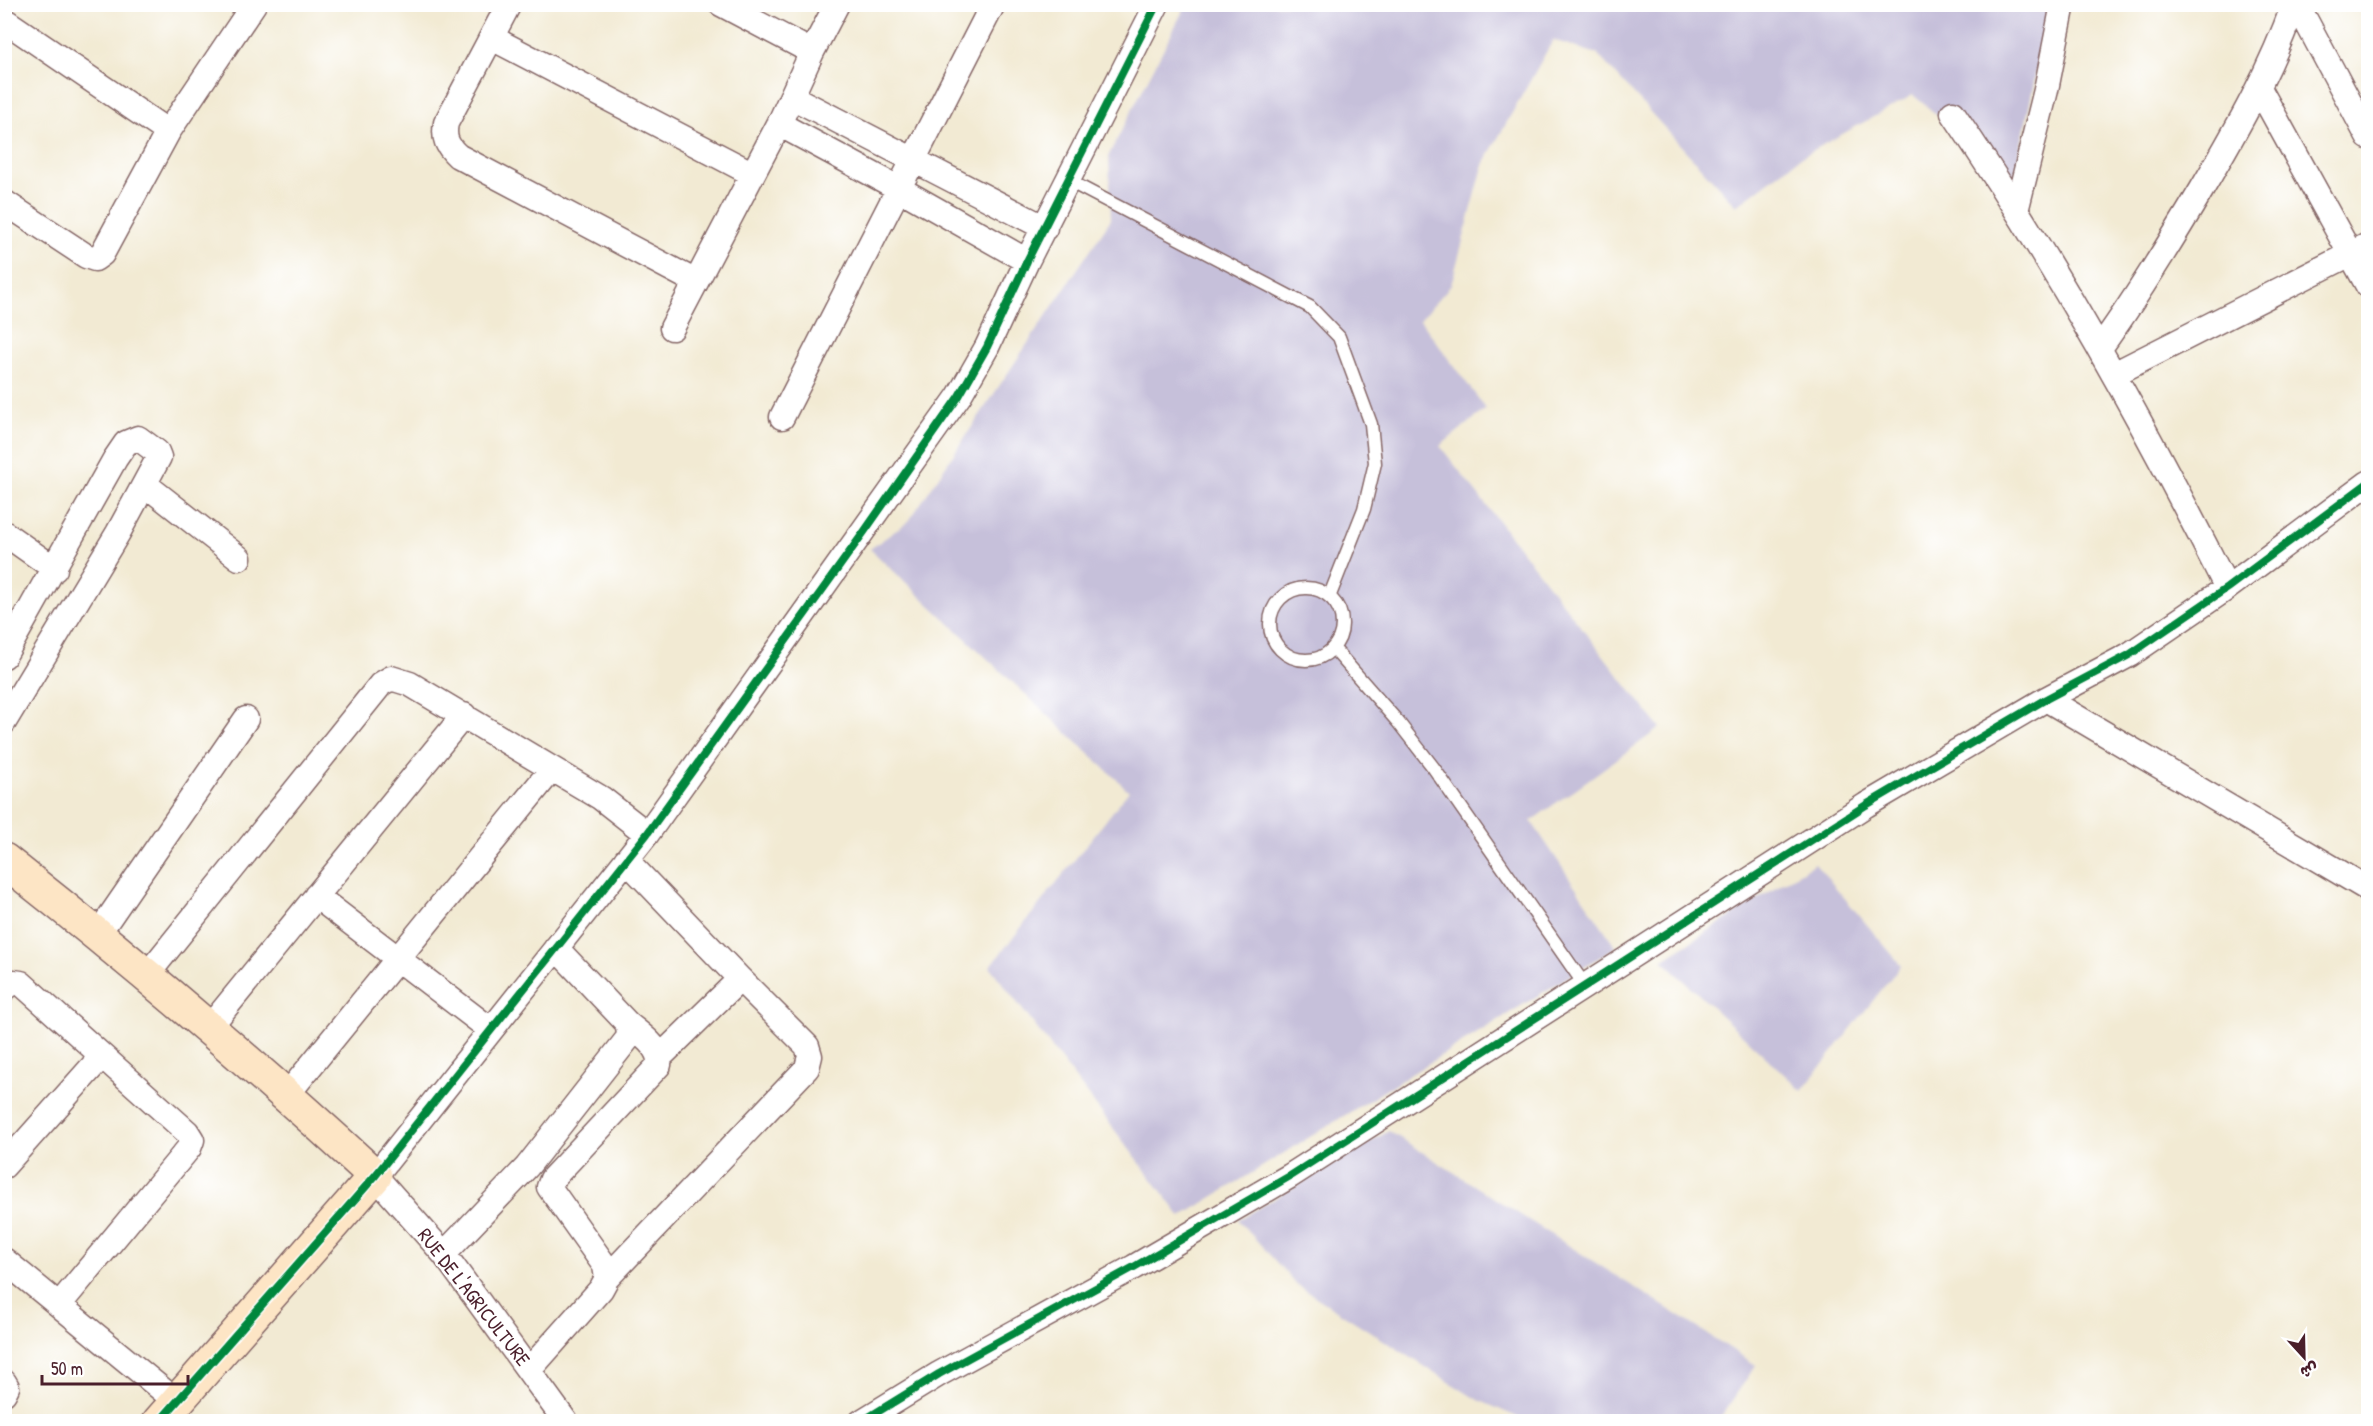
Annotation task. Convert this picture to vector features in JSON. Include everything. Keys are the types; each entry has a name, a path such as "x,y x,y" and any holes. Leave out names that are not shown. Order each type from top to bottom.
{"street":[{"path":"4,202 86,256 95,259 102,254 168,132 254,4"},
{"path":"509,4 446,123 444,134 448,147 458,156 696,282"},
{"path":"721,4 812,52"},
{"path":"672,328 751,173 779,124 837,4"},
{"path":"782,417 993,4"},
{"path":"4,1260 59,1305 167,1411 375,1176 647,834 959,396 987,347 1027,261 1157,4"},
{"path":"2017,207 2046,90 2063,4"},
{"path":"2100,348 2168,247 2259,88 2295,4"},
{"path":"2295,4 2368,137"},
{"path":"4,20 168,132"},
{"path":"492,38 751,173"},
{"path":"2259,88 2360,249 2368,286"},
{"path":"792,97 1045,228"},
{"path":"1953,113 2017,207 2100,348 2227,588"},
{"path":"779,124 1027,261"},
{"path":"2114,374 2360,249"},
{"path":"4,722 146,485 159,457 157,452 138,438 132,439 115,459 55,569 5,653"},
{"path":"861,1422 939,1374 1134,1267 1290,1176 1866,805 2046,699 2128,655 2227,588 2368,483"},
{"path":"146,485 239,558"},
{"path":"4,533 55,569"},
{"path":"147,975 385,680 398,678 464,715 601,798 647,834"},
{"path":"2046,699 2368,888"},
{"path":"208,1029 464,715"},
{"path":"98,934 246,719"},
{"path":"287,1095 552,769"},
{"path":"4,860 147,975 287,1095 375,1176"},
{"path":"530,1369 601,1289 607,1278 807,1068 810,1056 807,1046 626,860"},
{"path":"316,896 491,1030"},
{"path":"549,1187 552,1179 659,1065 660,1057 656,1049 628,1024 556,948"},
{"path":"660,1057 740,979"},
{"path":"4,989 14,982 21,983 100,1056 188,1132 192,1140 189,1148 59,1305"},
{"path":"444,1254 527,1167 623,1046 629,1037 628,1024"},
{"path":"4,1166 100,1056"},
{"path":"527,1167 549,1187 605,1266 607,1278"},
{"name":"RUE DE L'AGRICULTURE","path":"375,1176 444,1254 530,1369 566,1422"},
{"path":"4,1382 7,1387 4,1393"}],"lane":[{"path":"1068,181 1310,307 1339,338 1371,424 1375,464 1364,509 1330,595"},
{"path":"1309,586 1330,595 1342,615 1340,637 1334,649 1320,658 1303,660 1281,651 1269,632 1271,609 1286,591 1309,586"},
{"path":"1334,649 1398,722 1433,767 1586,987"}],"shaded area":[{"path":"1186,5 2050,5 2014,179 1913,95 1801,157 1736,206 1597,54 1553,40 1484,163 1451,285 1420,320 1486,409 1440,446 1660,728 1531,821 1616,947 1181,1217 990,967 1129,791 870,549 909,521 1111,219 1109,155"},
{"path":"1815,863 1901,965 1802,1091 1662,960"},
{"path":"1389,1131 1756,1365 1718,1421 1526,1421 1476,1399 1297,1285 1238,1220"}],"cycle path":[{"path":"159,1422 375,1176 647,834 864,532 959,396 987,347 1027,261 1157,4"},
{"path":"861,1422 939,1374 1134,1267 1290,1176 1866,805 2046,699 2129,655 2227,588 2368,483"}]}
